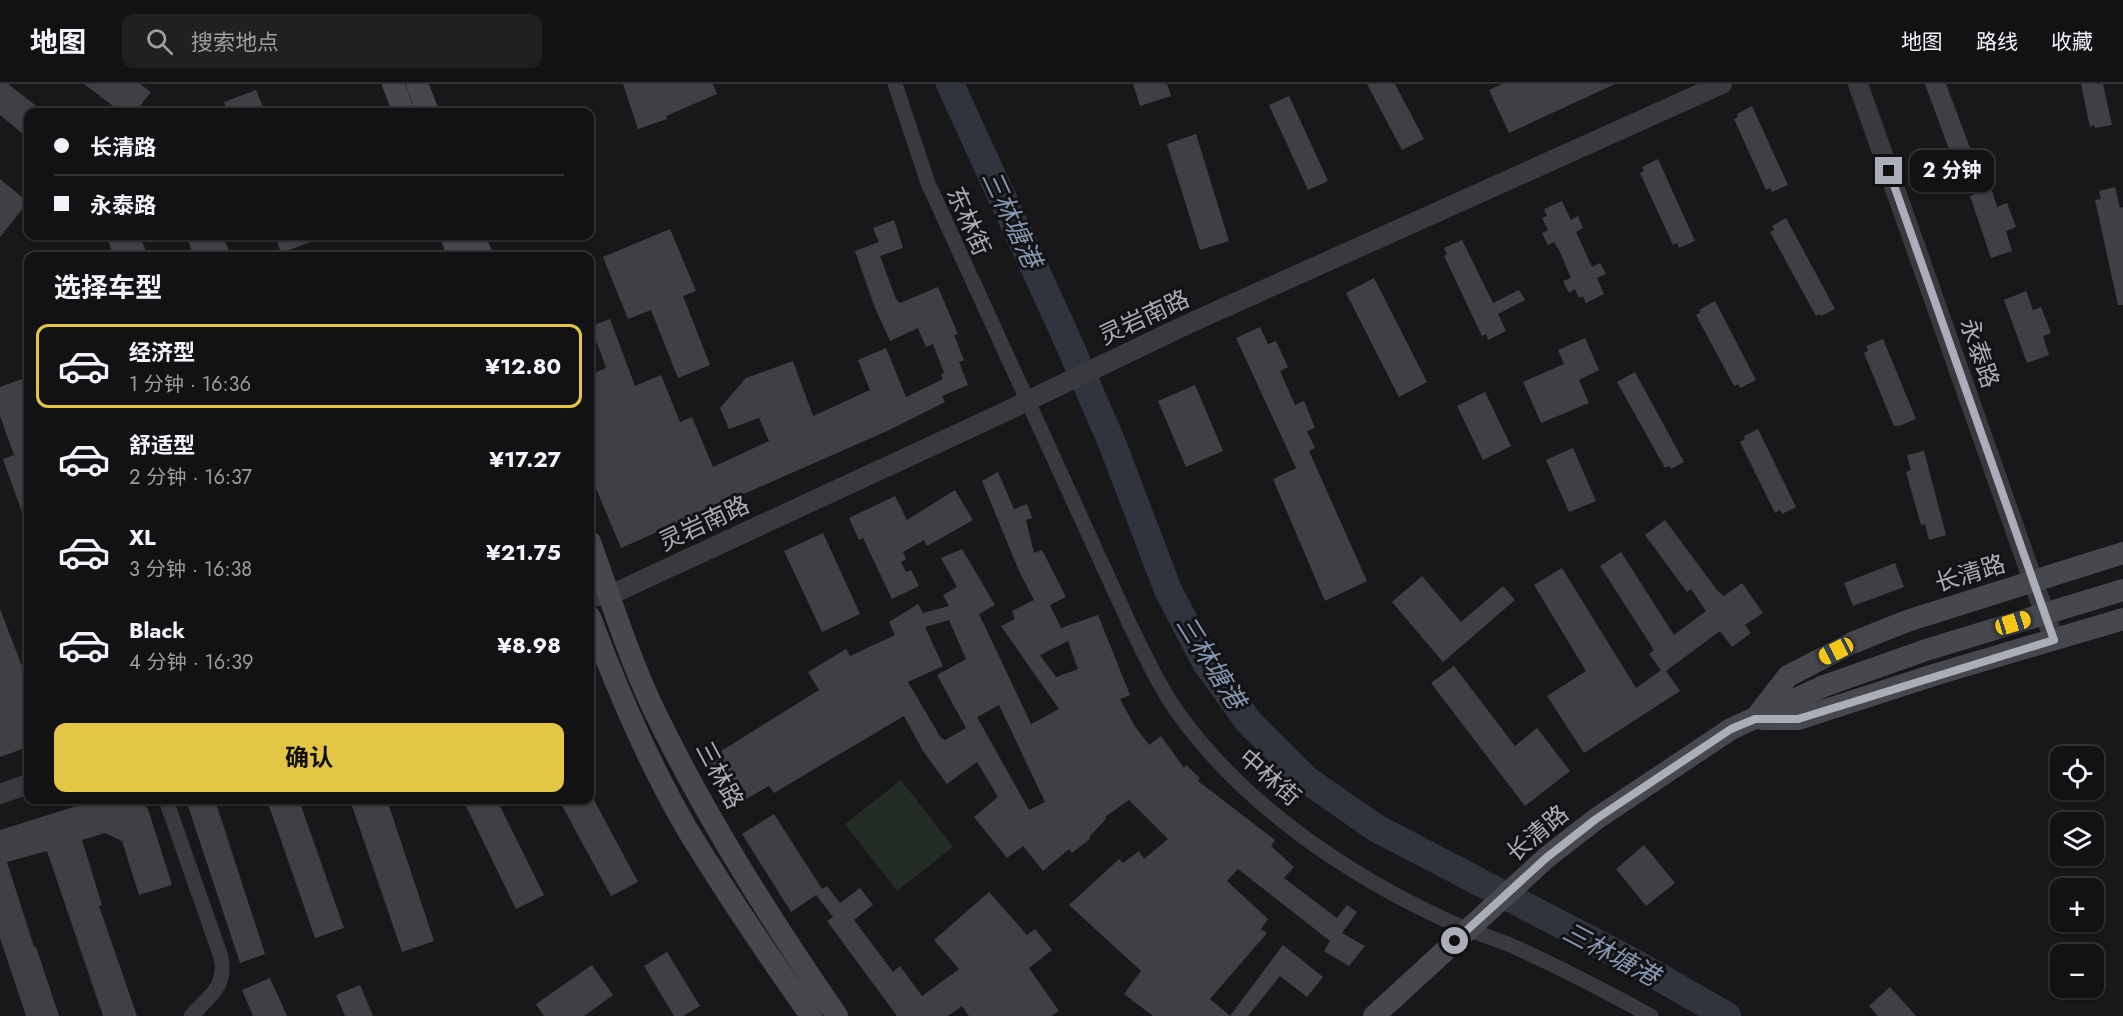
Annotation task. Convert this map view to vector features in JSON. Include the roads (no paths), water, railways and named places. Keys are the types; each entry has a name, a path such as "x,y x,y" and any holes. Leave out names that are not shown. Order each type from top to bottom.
{"main road":[{"path":"393,84 402,108"},
{"path":"417,84 426,108"},
{"name":"长清路","path":"1755,719 1788,676 1852,643 1907,621 2123,552"},
{"name":"三林路","path":"594,564 600,596 653,707 715,825 776,926 837,1016"},
{"name":"长清路","path":"1374,1016 1455,933 1546,858 1596,819 1691,753 1731,729 1824,686 1926,650 2123,590"},
{"name":"长清路","path":"1755,719 1798,719 2123,620"},
{"path":"594,627 641,740 686,827 756,937 811,1016"}],"street":[{"name":"东林街","path":"895,84 906,123 928,183 1014,372"},
{"name":"灵岩南路","path":"600,596 1722,84"},
{"name":"永泰路","path":"1858,84 2054,640"},
{"name":"中林街","path":"1014,372 1156,677 1185,721 1227,771 1278,816 1317,845 1455,933 1546,961 1651,1016"},
{"path":"0,794 24,785"},
{"path":"167,804 224,971 220,984 191,1016"}],"waterway":[{"name":"三林塘港","path":"950,84 1063,330 1112,443 1168,590 1205,661 1248,721 1307,780 1376,828 1631,961 1727,1016"}]}
